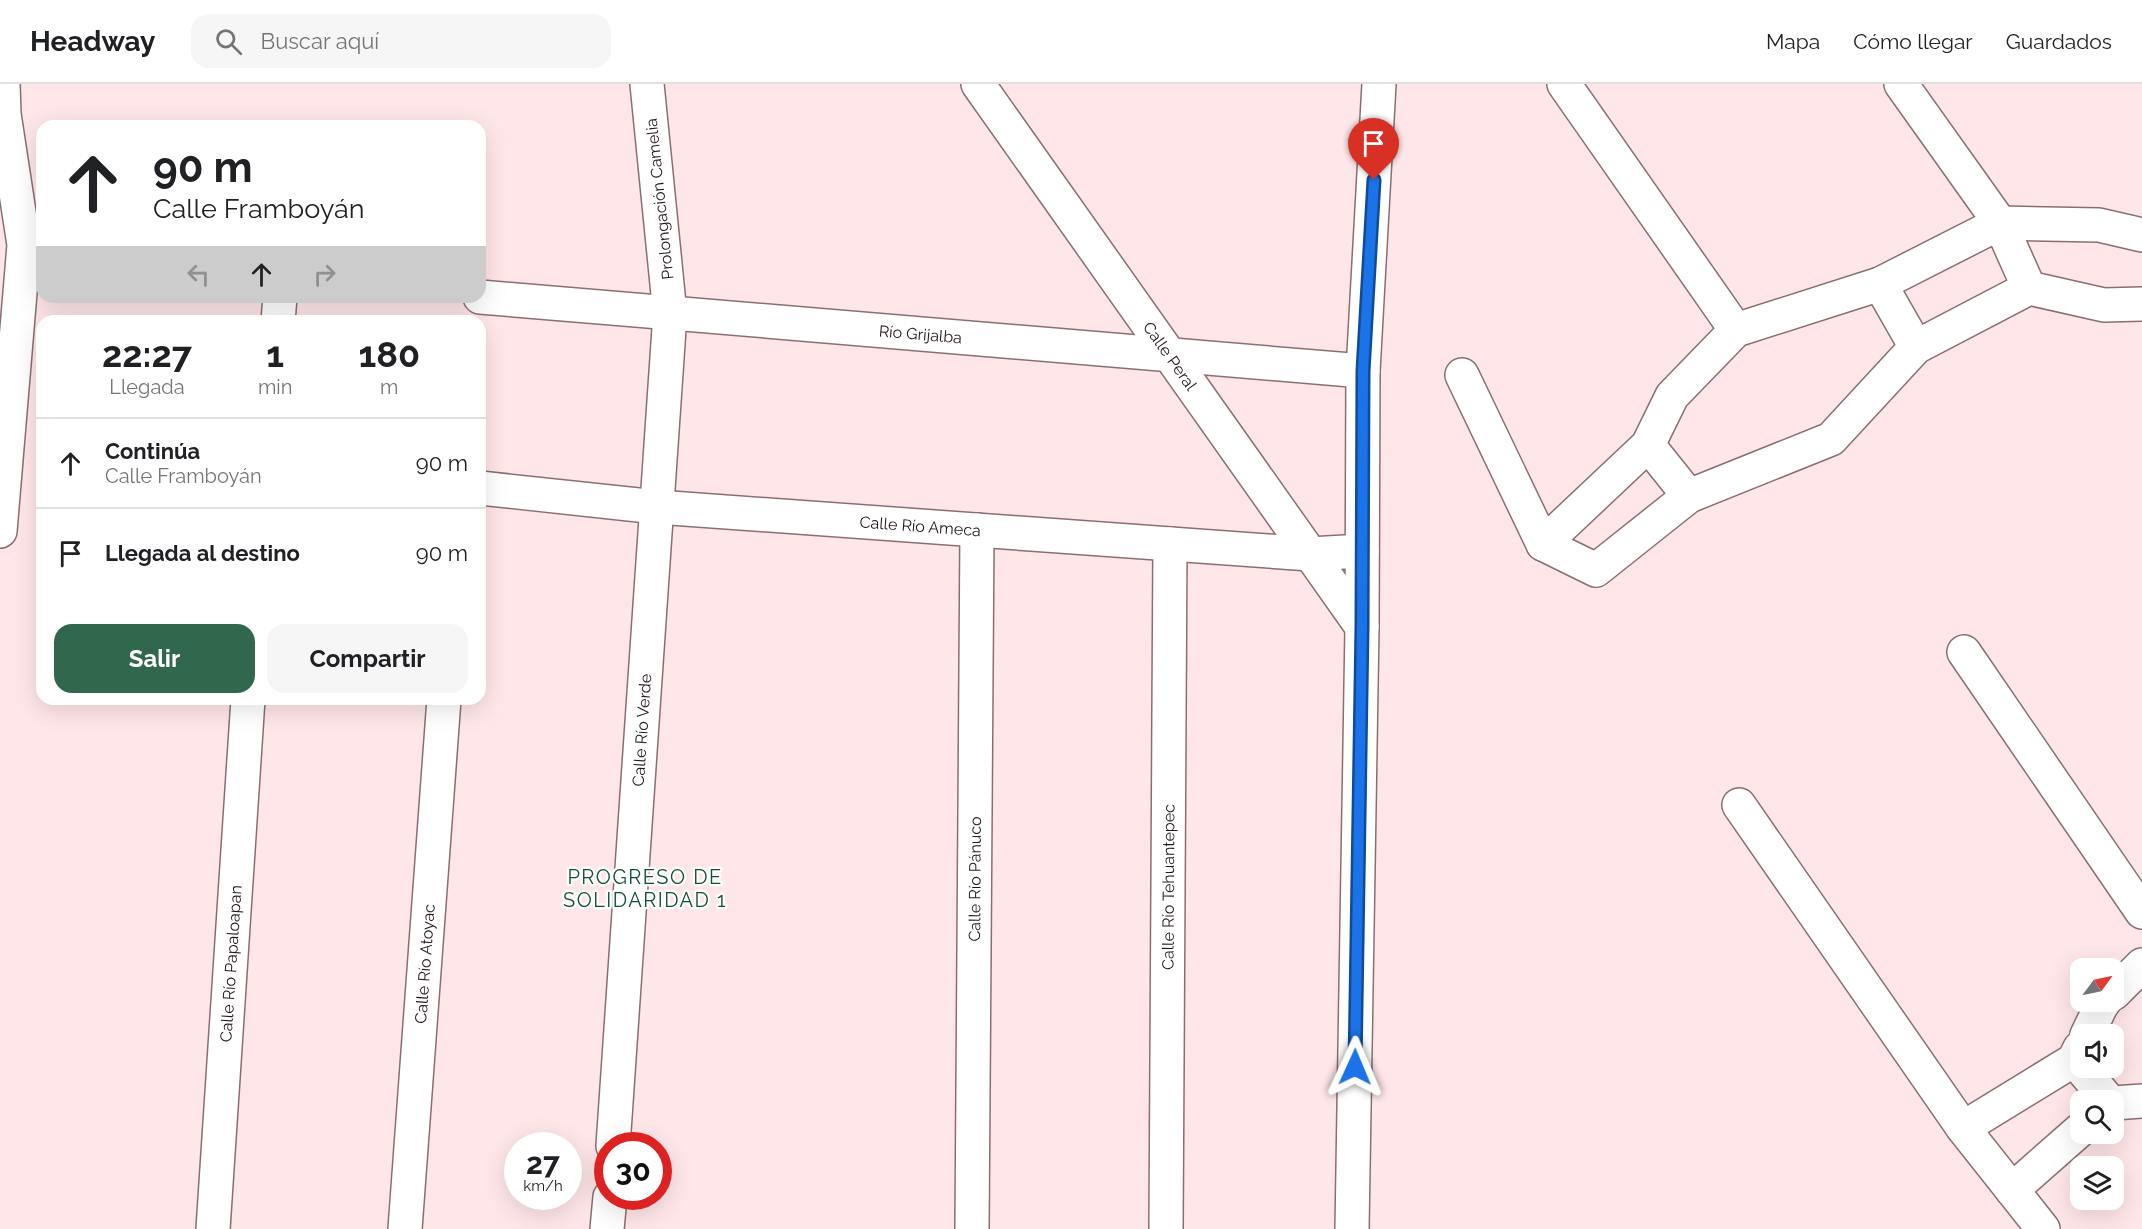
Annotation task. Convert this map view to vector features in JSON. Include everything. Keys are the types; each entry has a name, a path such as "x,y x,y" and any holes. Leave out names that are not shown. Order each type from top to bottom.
{"street":[{"name":"Prolongación Camelia","path":"647,84 670,314"},
{"name":"Calle Peral","path":"978,84 1362,627"},
{"path":"1352,1229 1362,627 1363,371 1379,84"},
{"path":"1564,84 1736,330"},
{"path":"1901,84 2000,223 2029,288"},
{"path":"0,531 33,246 2,104"},
{"path":"1543,544 1648,445 1672,396 1736,330 1880,284 2000,223 2099,225 2142,235"},
{"path":"1880,284 1916,347"},
{"path":"1462,375 1543,544 1596,570 1689,496 1831,439 1916,347 2029,288 2104,305 2142,304"},
{"name":"Río Grijalba","path":"486,298 1363,371"},
{"name":"Calle Río Verde","path":"614,1132 670,314"},
{"path":"1648,445 1689,496"},
{"name":"Calle Río Ameca","path":"486,489 657,507 1310,554 1362,551"},
{"name":"Calle Río Pánuco","path":"972,1229 977,530"},
{"name":"Calle Río Tehuantepec","path":"1166,1229 1170,544"},
{"path":"1964,652 2142,912"},
{"name":"Calle Río Papaloapan","path":"213,1229 248,705"},
{"name":"Calle Río Atoyac","path":"405,1229 444,705"},
{"path":"1739,805 1963,1128 2043,1229"},
{"path":"2124,983 2142,965"},
{"path":"1963,1128 2070,1063"},
{"path":"2124,1102 2142,1101"},
{"path":"2012,1190 2070,1140"},
{"path":"607,1229 609,1210"}],"district":[{"name":"PROGRESO DE SOLIDARIDAD 1","path":"645,888"}],"route":[{"path":"1355,1067 1362,627 1363,371 1374,180"}]}
